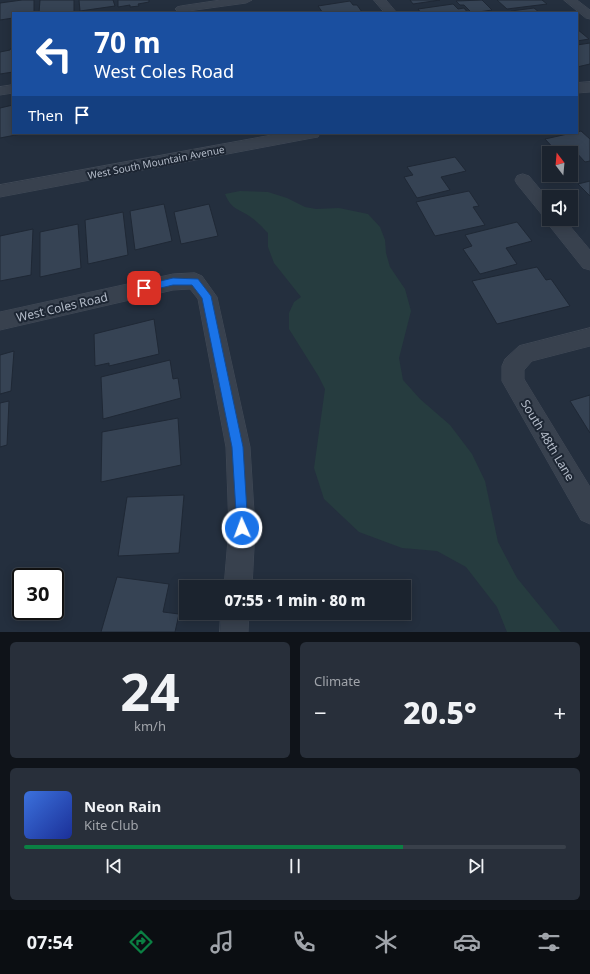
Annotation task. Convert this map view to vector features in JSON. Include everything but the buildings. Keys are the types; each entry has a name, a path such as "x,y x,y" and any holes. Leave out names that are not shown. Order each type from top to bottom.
{"street":[{"path":"180,7 246,0"},
{"path":"380,0 390,12"},
{"path":"570,0 590,16"},
{"path":"578,88 590,87"},
{"path":"0,91 12,89"},
{"name":"West South Mountain Avenue","path":"0,191 307,134"},
{"path":"523,180 542,203"},
{"path":"560,226 590,263"},
{"name":"West Coles Road","path":"0,321 173,282 195,282 207,296 238,447 242,528 238,580"},
{"name":"South 48th Lane","path":"590,337 526,353 513,366 512,381 590,511"},
{"path":"234,632 235,620"}],"green space":[{"path":"240,191 268,192 287,198 305,207 316,209 339,208 368,214 380,227 385,240 386,253 390,267 405,289 411,311 399,358 403,380 420,399 450,425 472,454 485,481 498,542 517,578 561,632 507,632 497,607 466,567 437,551 402,548 359,532 324,499 314,468 325,389 289,329 289,313 294,302 301,297 274,263 268,247 268,233 258,223 230,204 225,194"}],"route":[{"path":"144,288 173,282 195,282 207,296 238,447 241,481 242,528"}]}
